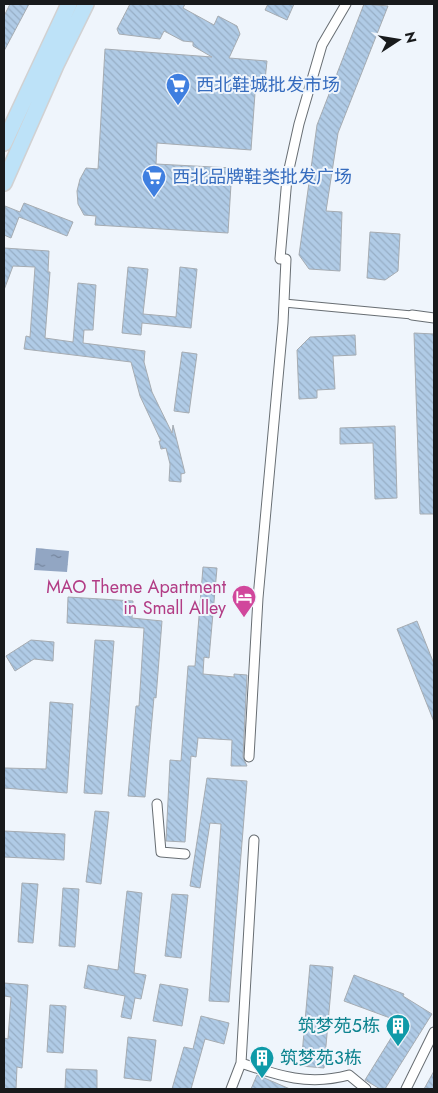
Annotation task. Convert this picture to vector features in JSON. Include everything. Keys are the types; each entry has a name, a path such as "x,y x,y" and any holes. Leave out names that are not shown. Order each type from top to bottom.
{"main road":[{"path":"4,143 69,4"},
{"path":"4,183 56,65 86,4"}],"street":[{"path":"249,757 258,598 284,303 286,259 280,259 287,178 299,124 322,45 346,4"},
{"path":"284,303 434,318"},
{"path":"157,804 161,852 185,854"},
{"path":"231,1089 241,1063 254,840"},
{"path":"406,1089 434,1032"},
{"path":"241,1063 287,1078 329,1080 349,1076 366,1089"}],"water":[{"path":"36,548 69,551 67,572 34,570"}],"building":[{"path":"10,4 29,4 4,51 4,16"},
{"path":"130,4 185,4 183,8 214,25 218,16 237,26 240,34 229,58 267,61 265,80 256,79 251,150 157,143 156,164 232,168 228,233 95,225 96,216 84,215 78,204 77,191 80,179 86,168 98,169 105,49 212,57 193,46 193,42 183,41 164,31 160,39 119,34 117,29"},
{"path":"268,4 294,4 287,20 265,10"},
{"path":"364,4 388,6 338,133 326,211 342,212 340,271 309,269 299,255 317,125"},
{"path":"24,203 73,222 67,236 19,217 11,238 4,235 5,206 20,212"},
{"path":"370,232 400,234 398,271 385,280 367,278"},
{"path":"4,248 49,251 48,272 50,272 45,338 73,342 78,283 96,285 93,330 84,330 83,343 145,351 144,362 152,392 172,433 173,425 185,473 181,474 181,482 169,481 170,464 166,448 161,449 159,441 161,441 140,396 131,362 24,349 26,336 30,337 35,267 13,266 4,290"},
{"path":"128,267 148,269 143,314 176,317 180,267 197,269 191,328 142,323 141,335 122,333"},
{"path":"414,333 434,334 434,514 420,514"},
{"path":"355,335 356,355 333,356 335,389 317,390 317,398 299,399 297,350 310,337"},
{"path":"182,352 197,354 189,413 174,411"},
{"path":"395,426 397,498 375,499 373,443 340,444 340,428"},
{"path":"203,567 217,568 209,658 204,657 203,674 234,677 234,674 247,675 243,757 247,766 231,766 232,740 198,738 196,757 191,756 185,842 166,841 170,760 181,761 188,666 195,666"},
{"path":"68,597 133,601 132,618 162,621 145,797 128,796 136,706 139,706 144,628 67,623"},
{"path":"417,621 434,664 434,722 397,629"},
{"path":"31,640 54,642 53,661 34,659 15,671 6,656"},
{"path":"95,640 114,641 102,794 84,793"},
{"path":"50,702 73,704 67,793 4,788 4,768 46,769"},
{"path":"207,778 247,781 229,1002 209,1001 221,824 210,823 200,888 190,886"},
{"path":"95,811 109,812 101,884 86,882"},
{"path":"4,831 65,834 64,860 4,857"},
{"path":"22,883 38,884 33,943 18,942"},
{"path":"63,888 79,889 75,947 59,946"},
{"path":"127,891 142,893 134,973 146,975 141,999 135,998 131,1019 121,1017 125,996 84,988 88,965 118,970"},
{"path":"172,894 188,895 181,958 165,956"},
{"path":"310,965 333,967 324,1068 301,1066"},
{"path":"354,975 404,994 403,996 432,1014 385,1089 380,1089 365,1080 401,1022 344,1001"},
{"path":"4,983 28,985 22,1068 17,1067 16,1089 4,1089 4,1038 8,1039 11,997 4,996"},
{"path":"160,984 188,989 182,1026 153,1021"},
{"path":"50,1005 66,1006 63,1053 47,1052"},
{"path":"201,1016 229,1023 224,1044 205,1039 191,1089 172,1089 184,1047 193,1049"},
{"path":"128,1037 156,1040 151,1081 124,1078"},
{"path":"66,1069 97,1070 97,1089 65,1089"},
{"path":"434,1071 434,1089 424,1089"},
{"name":"筑梦苑3栋","path":"257,1075 262,1077 290,1089 251,1089"}],"place":[{"name":"西北鞋城批发市场","path":"178,106"},
{"name":"西北品牌鞋类批发广场","path":"154,198"},
{"name":"MAO Theme Apartment in Small Alley","path":"244,618"},
{"name":"筑梦苑5栋","path":"398,1047"},
{"name":"筑梦苑3栋","path":"262,1079"}]}
